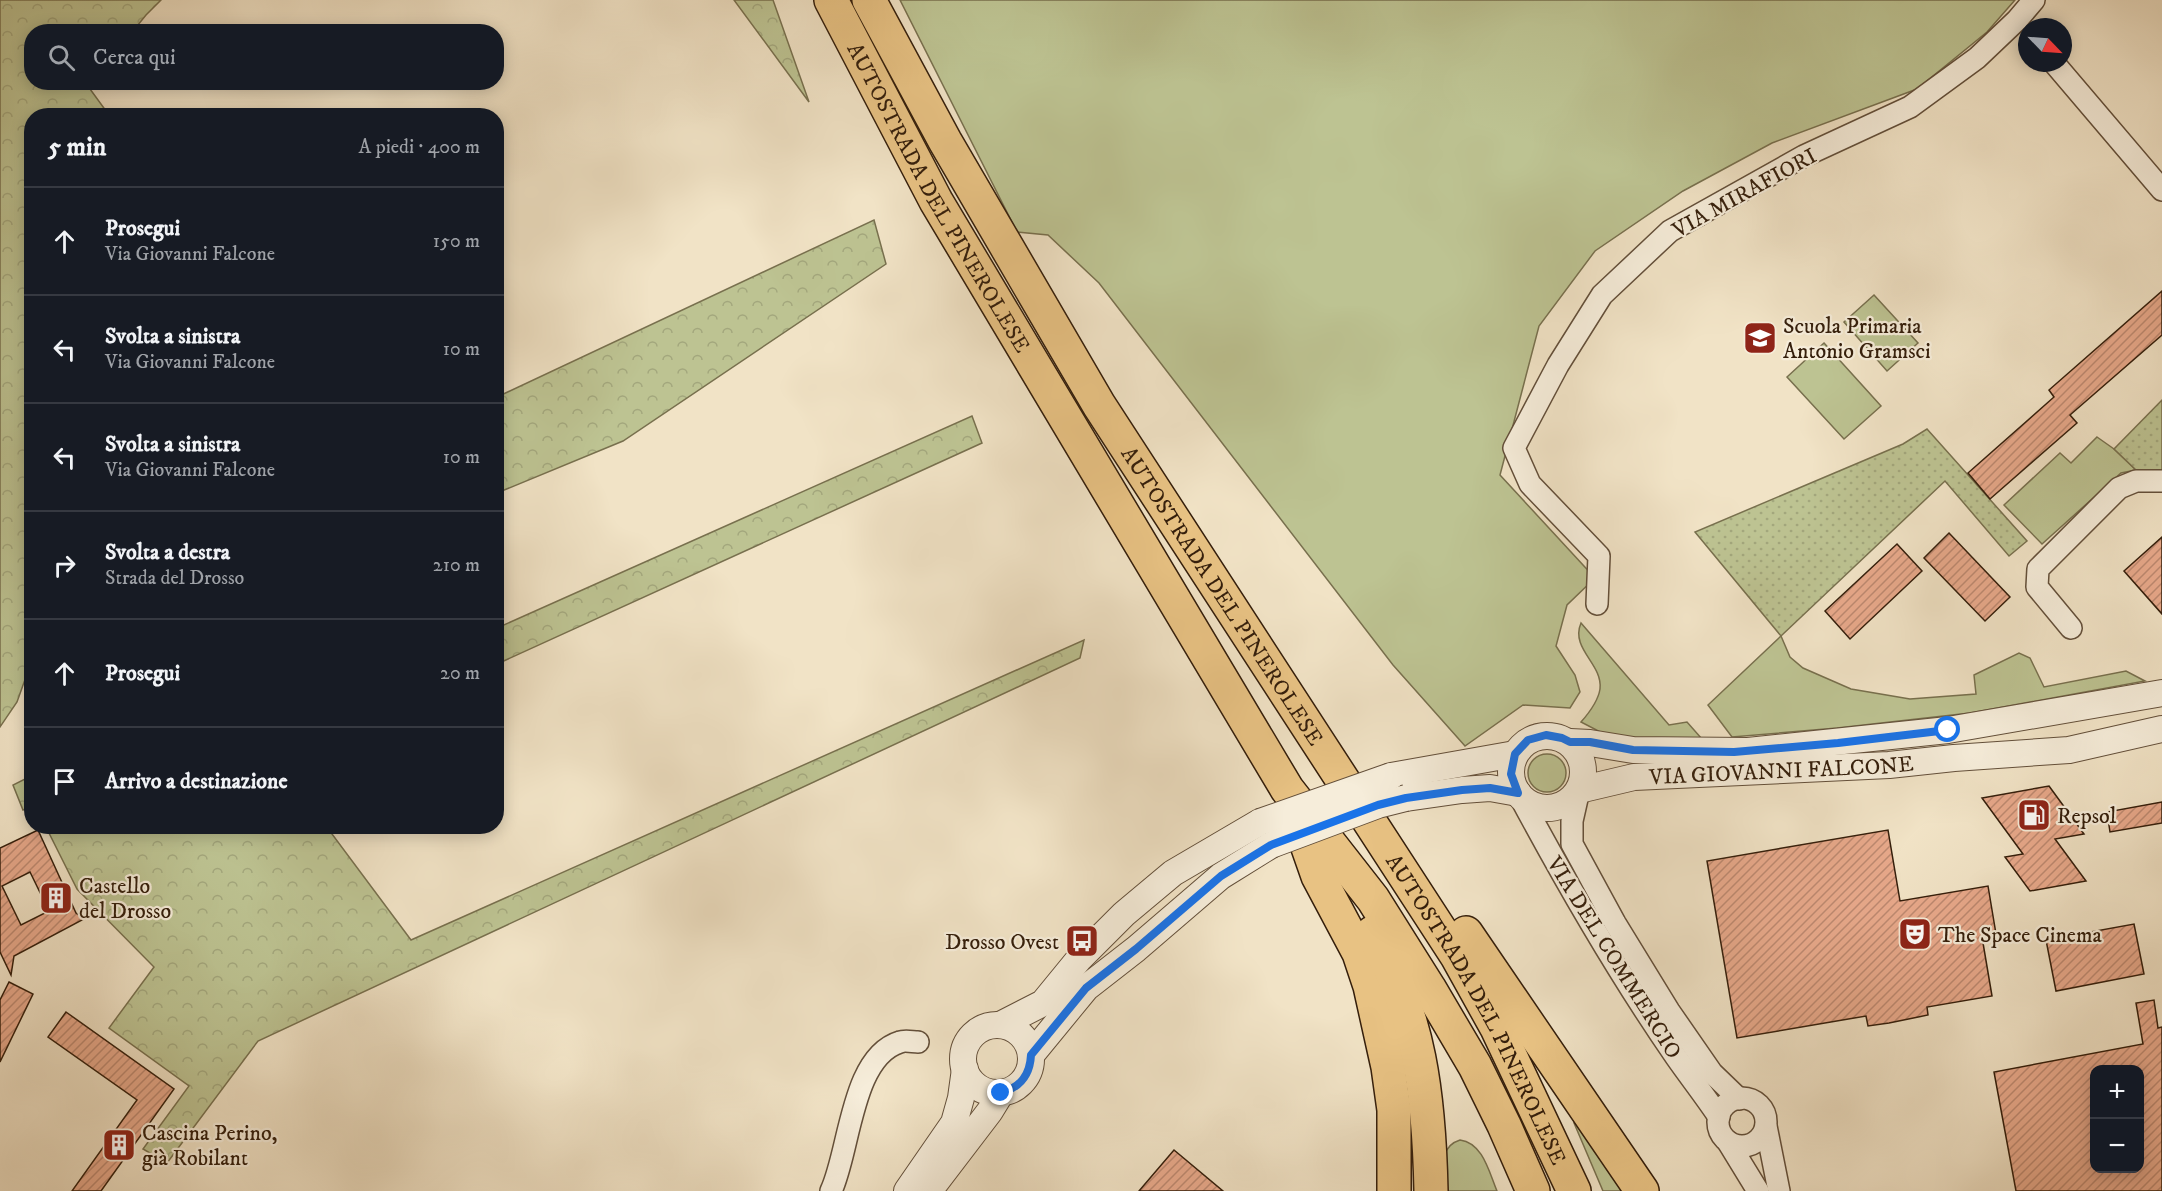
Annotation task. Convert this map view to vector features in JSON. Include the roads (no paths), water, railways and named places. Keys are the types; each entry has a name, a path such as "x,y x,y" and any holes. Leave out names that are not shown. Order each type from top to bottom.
{"highway":[{"name":"AUTOSTRADA DEL PINEROLESE","path":"831,0 936,201 1287,789 1373,899 1430,988 1475,1066 1533,1191"},
{"name":"AUTOSTRADA DEL PINEROLESE","path":"869,0 945,141 1099,405 1457,956 1497,1028 1574,1191"},
{"path":"1268,663 1469,937 1642,1191"},
{"path":"1287,789 1318,876 1359,953 1370,986 1388,1067 1394,1110 1394,1191"},
{"path":"1287,789 1375,938 1405,1002 1423,1075 1431,1191"}],"street":[{"name":"VIA MIRAFIORI","path":"2026,18 2034,0"},
{"name":"VIA MIRAFIORI","path":"1597,604 1599,556 1530,484 1514,448 1558,365 1602,295 1670,231 1804,156 1910,107 2018,29"},
{"path":"2062,72 2162,190"},
{"path":"2071,628 2037,587 2038,569 2119,488 2136,481 2162,481"},
{"name":"VIA GIOVANNI FALCONE","path":"1515,754 1528,740 1555,736 1570,742 1590,742 1633,750 1740,752 1948,730 2162,693"},
{"name":"VIA GIOVANNI FALCONE","path":"1518,793 1526,801 1536,806 1558,807 1580,790 1634,777 1889,765 2069,750 2162,729"},
{"path":"1570,742 1583,764 1583,781 1580,790"},
{"path":"1000,1025 1016,1031 1023,1037 1031,1055 1030,1066 1027,1076 1020,1084 1011,1090 991,1093 982,1090 969,1078 965,1069 963,1059 969,1041 982,1029 1000,1025 1043,1003 1079,959 1116,921 1173,873 1266,834 1391,776 1515,754 1511,774 1518,793"},
{"path":"1031,1055 1086,988 1136,949 1266,834 1406,798 1490,788 1518,793"},
{"name":"VIA DEL COMMERCIO","path":"1580,790 1572,822 1572,844 1604,904 1669,1011 1712,1073 1739,1098"},
{"name":"VIA DEL COMMERCIO","path":"1518,793 1550,854 1598,934 1671,1048 1719,1117"},
{"path":"831,1191 838,1176 861,1083 872,1064 885,1049 901,1041 918,1042"},
{"path":"907,1191 954,1123 961,1098 965,1069"},
{"path":"929,1191 1001,1093"},
{"path":"1758,1191 1719,1128 1719,1117 1729,1102 1739,1098 1748,1099 1761,1107 1765,1117 1777,1183"},
{"path":"1728,1142 1743,1146 1752,1144 1763,1134 1766,1126"}],"place":[{"name":"Scuola Primaria Antonio Gramsci","path":"1760,338"},
{"name":"Repsol","path":"2034,815"},
{"name":"Castello del Drosso","path":"56,898"},
{"name":"The Space Cinema","path":"1915,934"},
{"name":"Drosso Ovest","path":"1082,941"},
{"name":"Cascina Perino, già Robilant","path":"119,1145"}]}
